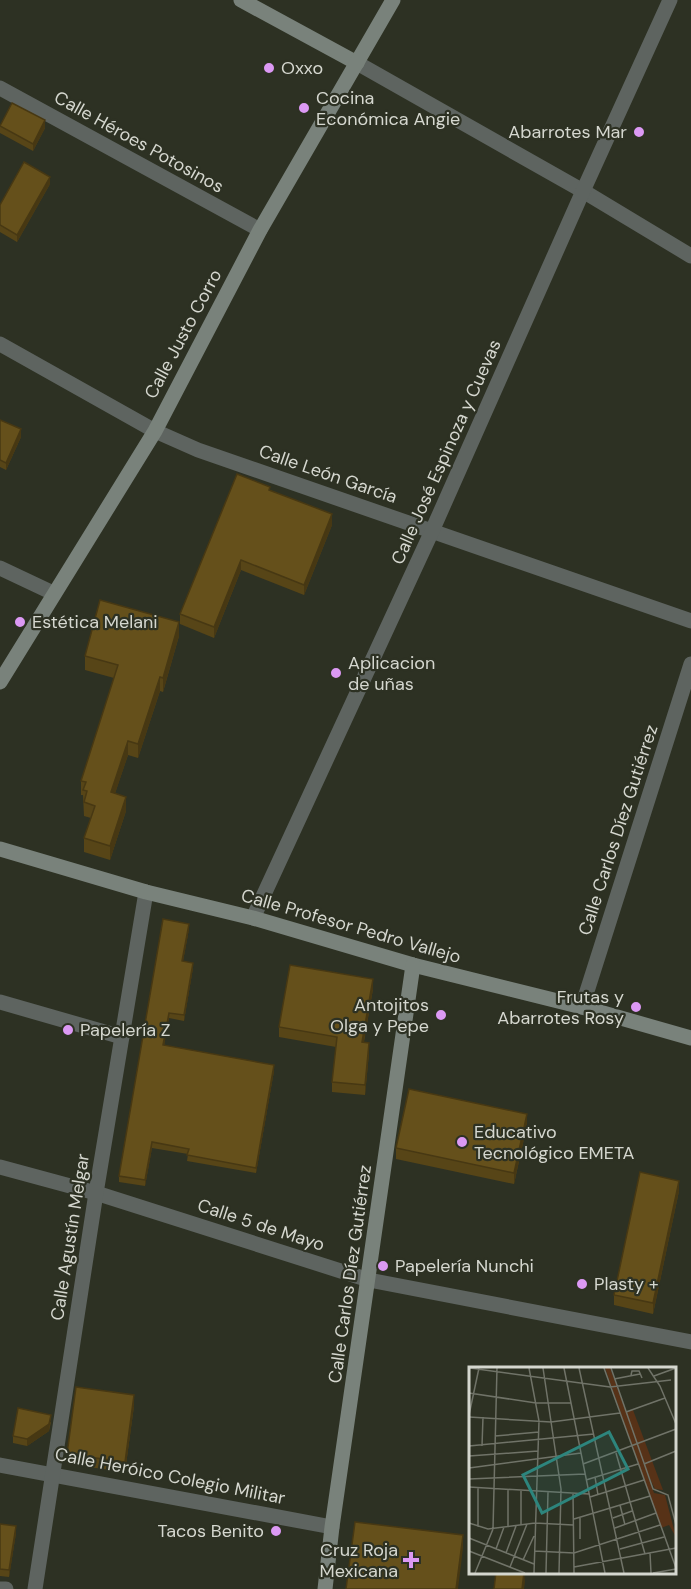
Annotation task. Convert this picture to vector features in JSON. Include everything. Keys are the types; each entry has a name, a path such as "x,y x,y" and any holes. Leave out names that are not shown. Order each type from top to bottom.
{"street":[{"path":"241,0 583,191 691,256"},
{"name":"Calle Justo Corro","path":"0,682 155,430 260,230 393,0"},
{"name":"Calle José Espinoza y Cuevas","path":"253,918 432,531 670,0"},
{"name":"Calle Héroes Potosinos","path":"0,88 260,230"},
{"name":"Calle León García","path":"0,344 155,430 198,450 691,621"},
{"path":"0,568 53,593"},
{"name":"Calle Carlos Díez Gutiérrez","path":"582,1007 691,664"},
{"name":"Calle Profesor Pedro Vallejo","path":"0,849 146,892 253,918 413,965 582,1007 691,1038"},
{"name":"Calle Agustín Melgar","path":"35,1589 96,1193 146,892"},
{"name":"Calle Carlos Díez Gutiérrez","path":"325,1589 413,965"},
{"path":"0,1002 122,1037"},
{"name":"Calle 5 de Mayo","path":"0,1167 96,1193 369,1280 691,1342"},
{"name":"Calle Heróico Colegio Militar","path":"0,1465 332,1527"},
{"path":"0,1588 6,1589"}],"building":[{"path":"12,103 45,120 33,144 0,126"},
{"path":"24,162 50,177 17,235 0,225 0,205"},
{"path":"0,420 21,429 6,463 0,460"},
{"path":"237,474 270,487 269,490 332,514 304,585 241,560 214,627 180,614"},
{"path":"100,600 179,622 163,678 160,677 138,744 128,741 111,792 126,797 110,846 84,838 95,806 84,802 87,791 83,790 86,782 81,781 118,665 85,656"},
{"path":"163,919 189,924 182,961 193,963 184,1015 169,1013 163,1045 274,1065 256,1168 187,1155 189,1149 152,1142 145,1180 119,1176"},
{"path":"290,965 373,979 362,1042 369,1043 365,1085 332,1082 337,1037 279,1027"},
{"name":"Educativo Tecnológico EMETA","path":"409,1089 527,1114 514,1173 396,1148"},
{"path":"640,1172 679,1181 653,1303 614,1295"},
{"path":"76,1387 134,1395 125,1462 67,1454"},
{"path":"18,1408 51,1415 49,1424 27,1439 13,1436"},
{"name":"Cruz Roja Mexicana","path":"355,1522 463,1535 456,1589 346,1589"},
{"path":"0,1524 16,1526 9,1570 0,1569"},
{"path":"496,1574 524,1574 522,1589 494,1589"}],"place":[{"name":"Oxxo","path":"269,68"},
{"name":"Cocina Económica Angie","path":"304,108"},
{"name":"Abarrotes Mar","path":"639,132"},
{"name":"Estética Melani","path":"20,622"},
{"name":"Aplicacion de uñas","path":"336,673"},
{"name":"Frutas y Abarrotes Rosy","path":"636,1007"},
{"name":"Antojitos Olga y Pepe","path":"441,1015"},
{"name":"Papelería Z","path":"68,1030"},
{"name":"Educativo Tecnológico EMETA","path":"462,1142"},
{"name":"Papelería Nunchi","path":"383,1266"},
{"name":"Plasty +","path":"582,1284"},
{"name":"Tacos Benito","path":"276,1531"},
{"name":"Cruz Roja Mexicana","path":"411,1560"}]}
